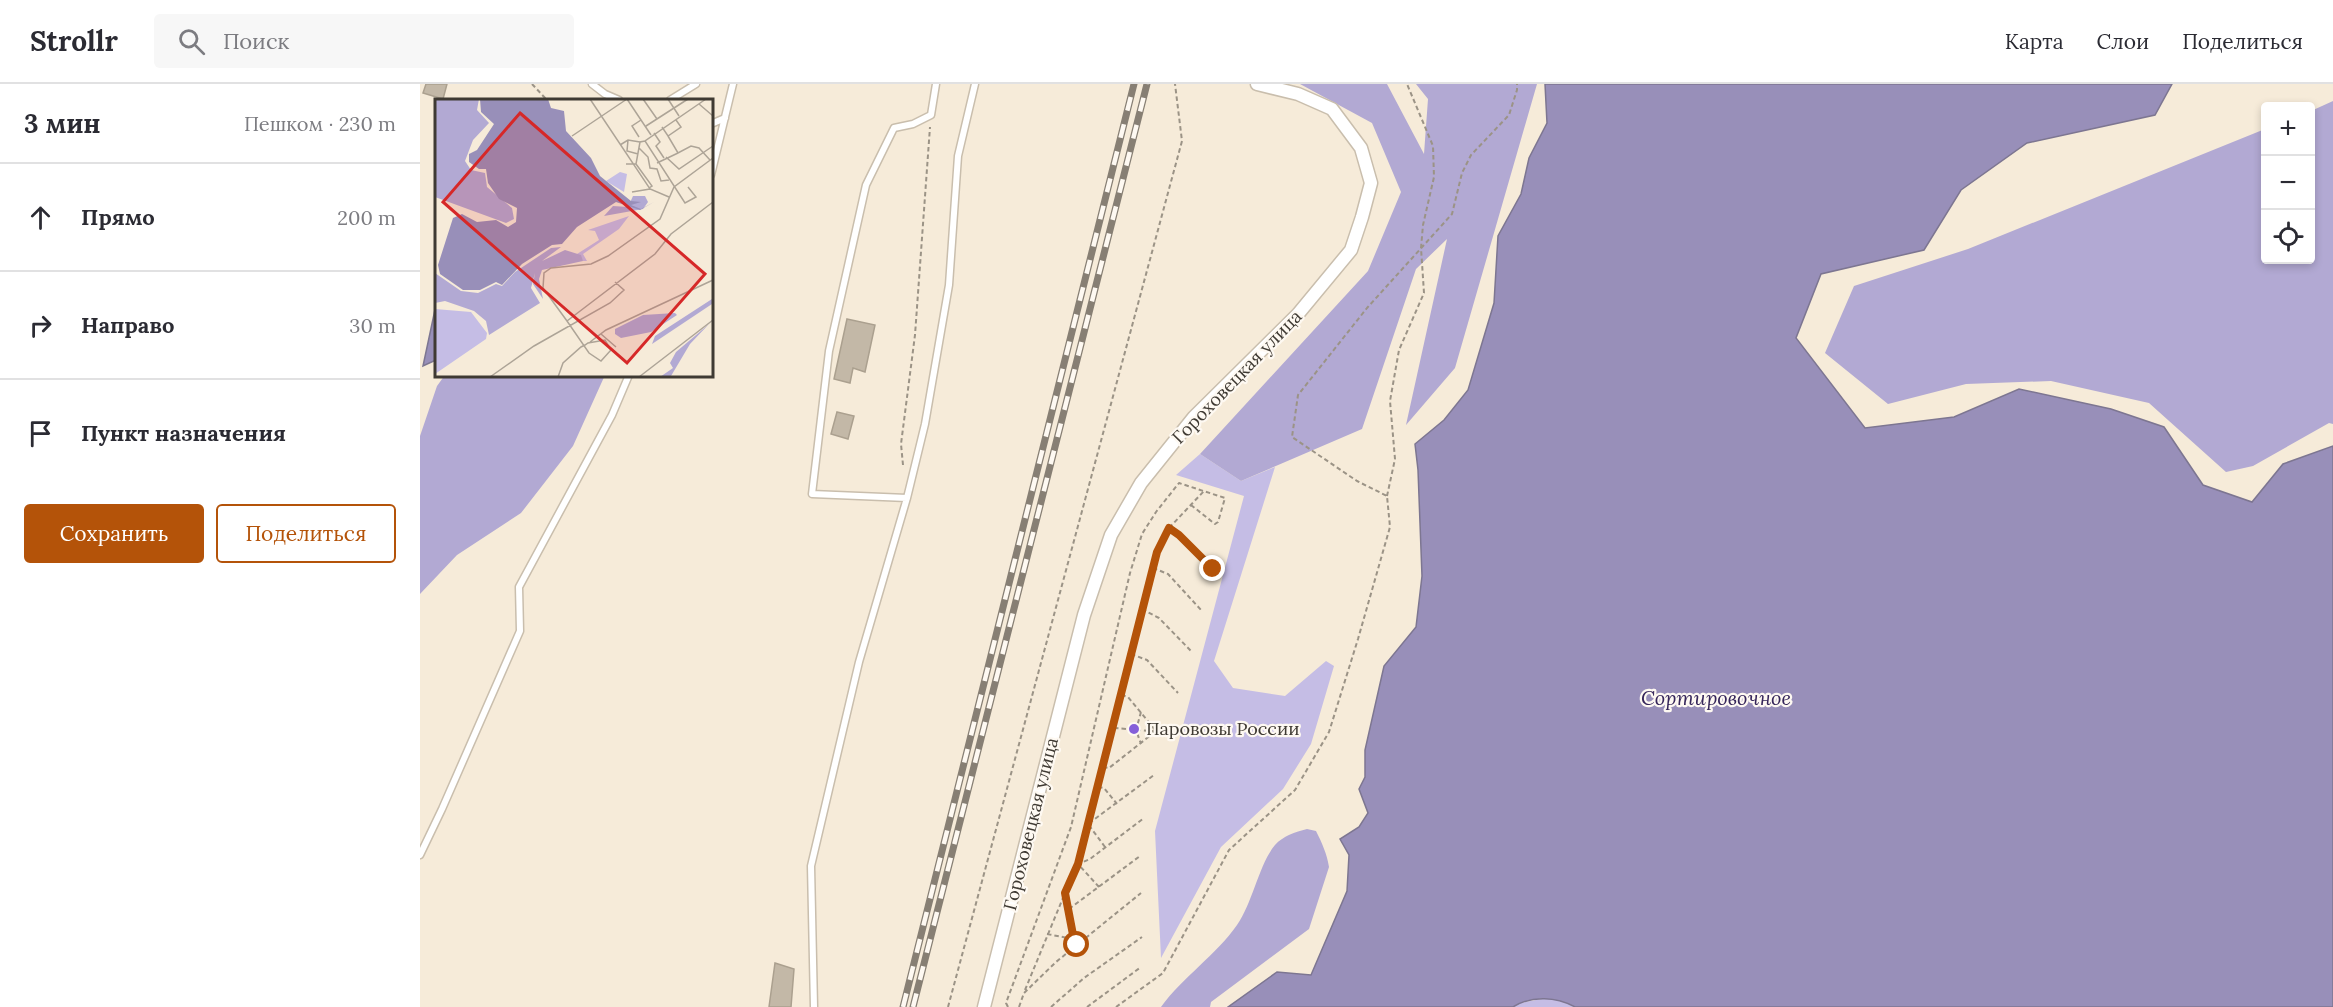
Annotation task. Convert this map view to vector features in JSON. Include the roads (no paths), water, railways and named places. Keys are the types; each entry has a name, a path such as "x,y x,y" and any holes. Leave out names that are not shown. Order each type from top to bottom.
{"street":[{"name":"Гороховецкая улица","path":"984,1007 1084,615 1111,535 1141,483 1194,417 1298,314 1351,250 1371,183 1361,148 1332,109 1299,94 1257,84"}],"lane":[{"path":"592,84 617,99"},
{"path":"672,99 696,84"},
{"path":"712,171 733,84"},
{"path":"907,498 812,494 830,351 866,185 894,128 913,124 931,115 936,84"},
{"path":"814,1007 811,866 859,662 926,424 950,285 958,156 975,84"},
{"path":"712,124 725,118"},
{"path":"420,855 520,631 519,587 612,415 628,376"}],"water":[{"name":"Сортировочное","path":"1545,84 2172,84 2155,115 2027,143 1961,190 1924,250 1821,274 1796,338 1865,428 1954,417 2019,389 2111,409 2164,427 2203,485 2252,502 2283,464 2333,446 2333,1007 1575,1007 1552,999 1536,999 1513,1007 1228,1007 1277,972 1311,975 1347,891 1349,855 1340,839 1359,827 1368,813 1359,789 1365,777 1365,750 1384,666 1416,627 1422,576 1415,444 1444,420 1468,390 1494,303 1498,236 1521,194 1529,158 1547,123"},
{"path":"435,310 435,360 423,366"}],"railway":[{"path":"903,1007 1134,84"},
{"path":"913,1007 1147,84"}],"place":[{"name":"Паровозы России","path":"1134,729"}]}
